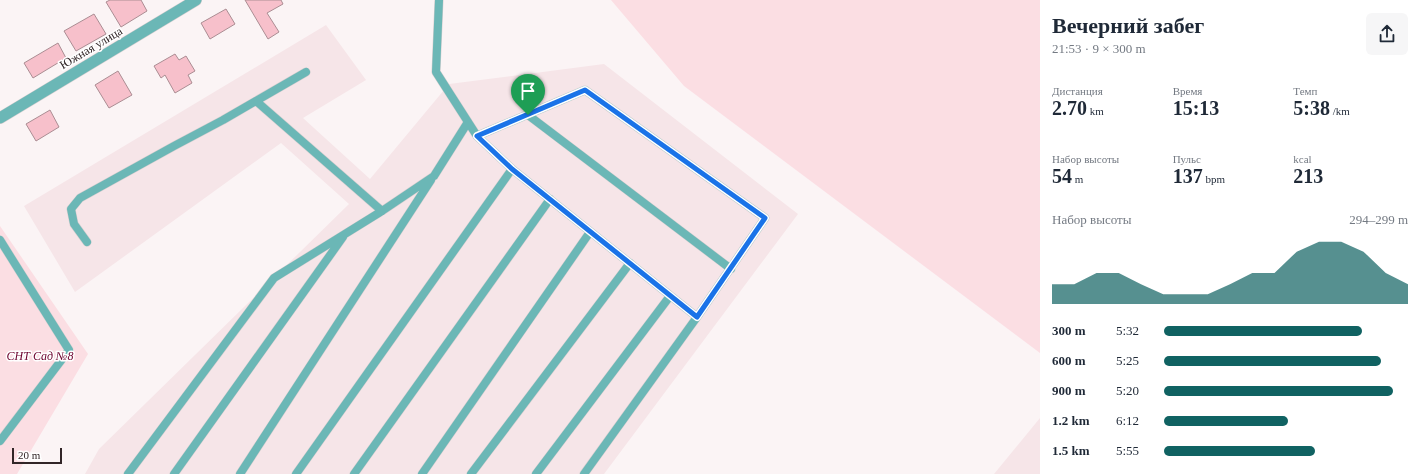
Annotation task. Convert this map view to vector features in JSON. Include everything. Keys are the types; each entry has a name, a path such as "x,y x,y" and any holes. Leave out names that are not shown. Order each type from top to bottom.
{"street":[{"name":"Южная улица","path":"0,118 196,0"}],"lane":[{"path":"439,0 436,72 477,136 512,169 697,317"},
{"path":"87,242 74,224 71,209 80,198 306,72"},
{"path":"477,136 585,90 765,218 731,269 584,474"},
{"path":"256,101 382,211"},
{"path":"528,115 731,269"},
{"path":"240,474 468,122"},
{"path":"296,474 512,169"},
{"path":"128,474 274,278 382,211 434,176"},
{"path":"354,474 550,200"},
{"path":"422,474 590,232"},
{"path":"174,474 346,233"},
{"path":"0,240 69,350 0,441"},
{"path":"471,474 630,264"},
{"path":"536,474 670,296"}],"shaded area":[{"path":"326,25 366,80 303,118 370,179 449,84 604,64 798,214 604,474 85,474 99,449 349,204 281,143 75,292 24,206"},
{"path":"1040,418 1040,474 994,474"}],"green space":[{"path":"611,0 1040,0 1040,353 684,86"},
{"name":"СНТ Сад №8","path":"0,226 88,354 17,474 0,474"}],"building":[{"path":"110,0 141,0 147,11 121,27 106,2"},
{"path":"245,0 281,0 283,4 267,13 279,32 268,39"},
{"path":"226,9 235,24 210,39 201,23"},
{"path":"94,14 106,34 76,51 64,31"},
{"path":"58,43 66,58 33,78 24,63"},
{"path":"175,54 179,60 186,56 195,71 188,75 192,83 175,93 165,75 161,78 154,66"},
{"path":"118,71 132,95 109,108 95,85"},
{"path":"50,110 59,127 36,141 26,124"}],"route":[{"path":"585,90 765,218 697,317 512,169 477,136 528,115 585,90"}]}
